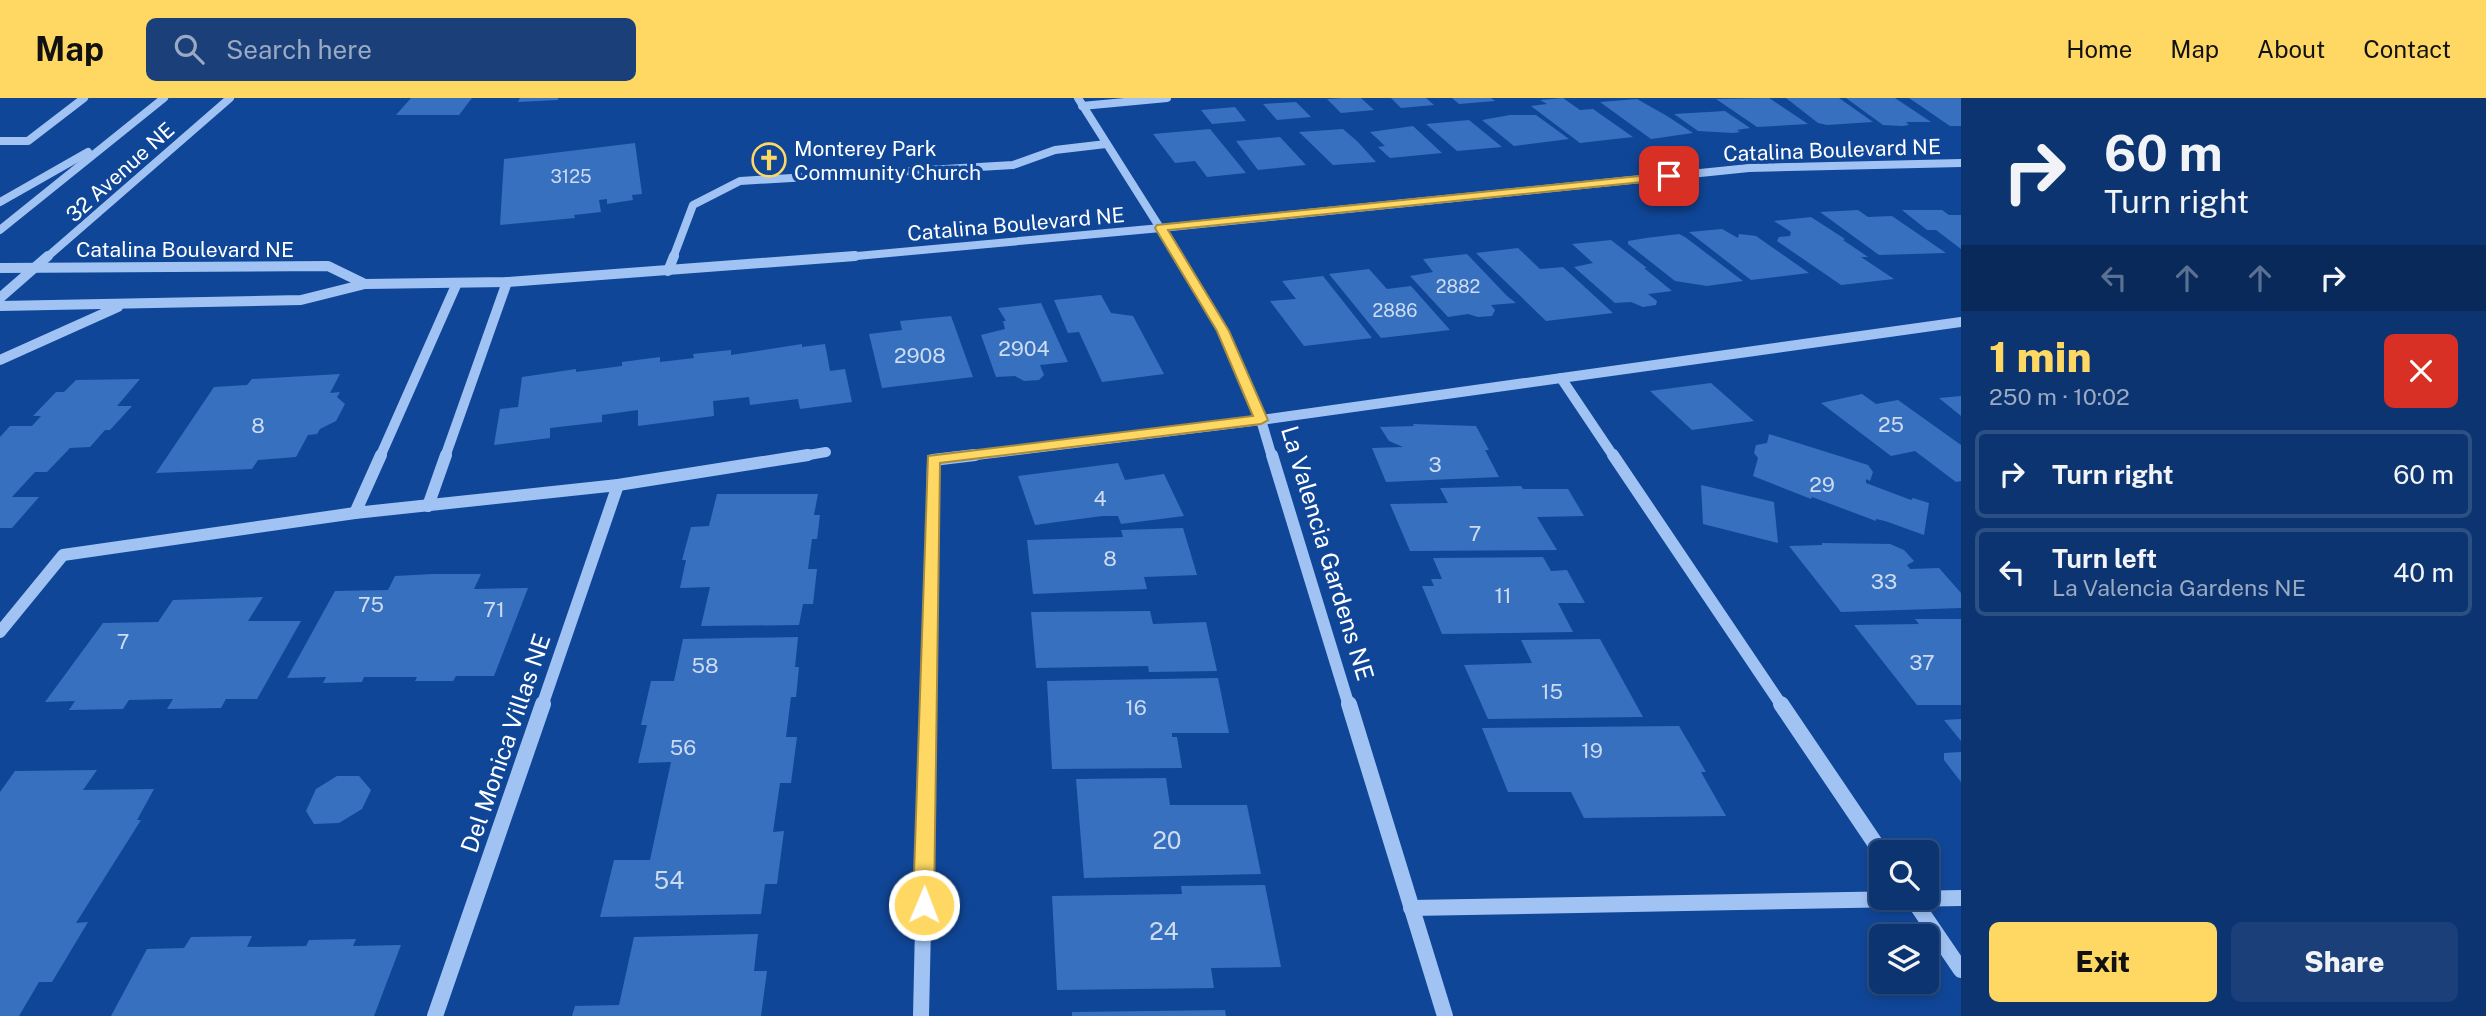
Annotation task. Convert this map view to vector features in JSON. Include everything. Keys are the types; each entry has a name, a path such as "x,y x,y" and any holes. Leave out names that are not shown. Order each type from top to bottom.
{"street":[{"path":"0,141 28,141 84,98"},
{"name":"32 Avenue NE","path":"0,230 164,98"},
{"name":"32 Avenue NE","path":"0,298 230,98"},
{"path":"1080,102 1167,98"},
{"name":"La Valencia Gardens NE","path":"1080,102 1223,331 1261,420 1445,1016"},
{"path":"0,202 122,133"},
{"path":"668,271 693,205 740,181 1013,165 1055,150 1106,144"},
{"name":"Catalina Boulevard NE","path":"0,306 301,300 365,284 507,282 668,271 1161,228 1749,168 1961,163"},
{"name":"Catalina Boulevard NE","path":"0,268 328,266 365,284"},
{"path":"428,506 507,282"},
{"path":"355,513 457,283"},
{"path":"0,360 125,304"},
{"path":"921,1016 933,460 1261,420 1961,322"},
{"path":"1561,378 1873,840"},
{"path":"0,632 63,555 355,513 618,485 826,453"},
{"name":"Del Monica Villas NE","path":"435,1016 618,485"},
{"path":"1939,898 1961,898"},
{"path":"1411,908 1869,899"},
{"path":"1920,910 1961,970"}],"building":[{"path":"411,98 472,98 459,115 396,115"},
{"path":"520,98 558,98 558,100 518,102"},
{"path":"1361,98 1374,110 1341,113 1327,99"},
{"path":"1391,98 1426,98 1434,105 1401,108"},
{"path":"1452,98 1491,98 1495,101 1459,104"},
{"path":"1563,98 1580,110 1593,109 1633,137 1580,143 1531,106 1547,104 1540,100"},
{"path":"1769,98 1808,124 1757,127 1716,99"},
{"path":"1786,98 1839,98 1873,122 1827,125 1818,123"},
{"path":"1846,98 1895,98 1931,122 1906,122 1909,125 1902,126 1883,125"},
{"path":"1909,98 1961,98 1961,126 1950,126"},
{"path":"1637,99 1693,133 1651,139 1600,102"},
{"path":"1296,102 1311,117 1277,120 1263,104"},
{"path":"1235,107 1246,121 1212,124 1201,110"},
{"path":"1725,111 1750,128 1733,133 1698,131 1674,114"},
{"path":"1510,115 1536,115 1569,139 1514,146 1482,120"},
{"path":"1469,120 1502,147 1457,151 1426,124"},
{"path":"1413,126 1442,153 1390,158 1378,147 1385,146 1370,132"},
{"path":"1210,129 1246,173 1207,177 1195,161 1175,163 1153,134"},
{"path":"1343,129 1376,162 1333,165 1299,132"},
{"path":"1280,137 1306,165 1258,170 1236,141"},
{"path":"635,143 642,194 632,195 633,200 607,204 607,199 599,200 601,212 574,215 575,218 500,225 504,159"},
{"path":"1858,210 1868,217 1892,216 1946,253 1879,255 1820,212"},
{"path":"1902,210 1942,210 1949,215 1961,215 1961,249 1936,230 1927,230"},
{"path":"1811,217 1845,239 1843,240 1868,257 1861,257 1894,279 1841,285 1777,241 1779,237 1790,236 1791,232 1774,221"},
{"path":"1722,229 1738,238 1739,234 1756,236 1809,273 1751,280 1689,232"},
{"path":"1679,234 1743,281 1707,286 1675,281 1628,244 1628,241"},
{"path":"1611,240 1672,291 1648,294 1657,301 1656,305 1643,307 1631,302 1615,303 1574,267 1593,263 1572,244"},
{"path":"1518,248 1540,269 1563,267 1613,313 1546,321 1476,253"},
{"path":"1467,254 1516,303 1491,305 1495,310 1492,316 1478,317 1468,314 1448,317 1410,276 1433,272 1423,259"},
{"path":"1369,269 1387,289 1411,286 1450,330 1381,338 1329,274"},
{"path":"1323,276 1372,338 1304,346 1270,301 1296,299 1282,281"},
{"path":"1101,295 1111,313 1133,316 1164,374 1102,382 1079,332 1068,333 1054,300"},
{"path":"1041,303 1068,362 1040,365 1044,375 1039,380 1024,381 1015,376 996,377 981,335 1005,329 1003,321 1006,321 998,308"},
{"path":"951,316 973,377 882,388 869,334 902,330 900,321"},
{"path":"802,344 802,347 825,344 830,371 845,369 852,402 800,409 798,399 750,405 749,397 713,401 714,416 638,426 638,410 602,415 602,422 550,428 550,438 494,445 500,409 518,407 522,377 622,366 622,362 660,357 660,362 694,358 693,354 731,350 731,355"},
{"path":"340,374 330,393 340,392 337,397 345,404 336,421 320,429 317,434 308,435 296,457 258,460 252,469 156,473 214,387 247,385 252,379"},
{"path":"140,379 117,406 132,406 110,430 105,430 90,447 70,448 47,472 35,472 12,497 39,497 12,528 0,528 0,437 10,426 32,426 41,416 33,416 56,392 64,392 76,380"},
{"path":"1711,383 1754,421 1692,430 1650,391"},
{"path":"1862,394 1876,404 1898,400 1961,445 1961,481 1956,482 1915,451 1891,456 1821,403"},
{"path":"1961,396 1961,416 1939,398"},
{"path":"1413,424 1476,426 1499,477 1386,482 1372,448 1403,447 1389,441 1380,427 1414,426"},
{"path":"1769,434 1868,465 1873,472 1870,481 1866,479 1866,483 1911,500 1913,498 1929,503 1924,535 1885,521 1876,521 1812,497 1811,499 1753,476 1758,458 1754,453 1756,445 1767,443"},
{"path":"1118,463 1125,480 1164,474 1184,516 1121,524 1118,516 1102,516 1035,525 1018,476"},
{"path":"1701,485 1774,502 1778,543 1703,524"},
{"path":"1521,486 1523,489 1568,489 1584,516 1537,517 1557,550 1410,551 1390,504 1448,503 1440,488"},
{"path":"717,494 818,494 814,515 820,515 817,539 812,539 808,569 817,569 813,604 803,604 799,625 701,626 710,587 680,588 686,560 682,560 691,527 709,526"},
{"path":"1183,528 1197,575 1144,577 1147,589 1033,594 1027,540 1123,537 1121,530"},
{"path":"1822,543 1890,544 1904,550 1914,561 1907,565 1910,569 1939,568 1961,593 1961,608 1841,612 1789,546"},
{"path":"1543,557 1551,571 1567,570 1585,603 1558,603 1573,632 1442,634 1422,586 1434,586 1431,579 1442,579 1433,558"},
{"path":"481,574 474,589 528,588 494,676 456,676 453,681 415,681 417,677 364,677 362,682 323,683 326,677 287,678 335,591 388,590 395,576"},
{"path":"263,597 248,621 301,621 257,699 226,699 221,708 167,709 173,699 129,700 123,709 69,710 75,701 45,702 103,623 158,622 173,600"},
{"path":"1150,611 1153,624 1206,622 1217,671 1149,672 1148,666 1036,668 1031,612"},
{"path":"1915,619 1961,619 1961,705 1917,705 1854,625 1919,624"},
{"path":"798,637 796,697 791,697 786,737 797,737 791,783 780,783 773,832 784,831 777,884 765,884 761,914 600,917 614,860 650,860 671,762 638,763 647,725 641,725 651,681 674,681 683,639"},
{"path":"1600,639 1643,717 1488,719 1464,665 1532,663 1521,640"},
{"path":"1218,678 1229,733 1172,733 1172,737 1177,737 1182,768 1052,769 1047,681"},
{"path":"1961,719 1961,741 1944,720"},
{"path":"1679,726 1706,772 1701,772 1726,816 1584,818 1571,792 1508,792 1482,728"},
{"path":"1961,752 1961,782 1944,760 1944,753"},
{"path":"97,770 83,790 154,789 137,820 141,820 76,923 88,922 52,982 39,982 19,1016 0,1016 0,792 15,771"},
{"path":"337,776 359,776 371,790 362,809 339,823 314,824 306,811 316,789"},
{"path":"1166,778 1170,805 1247,805 1261,874 1084,878 1076,779"},
{"path":"1265,885 1281,967 1211,968 1214,988 1057,990 1052,896 1182,894 1181,886"},
{"path":"758,934 754,971 767,971 761,1016 572,1016 575,1006 619,1005 634,937"},
{"path":"252,936 247,947 306,946 309,940 356,939 353,946 401,945 374,1016 111,1016 147,949 184,948 191,937"},
{"path":"1225,1010 1226,1016 1072,1016 1072,1012"}],"place":[{"name":"Monterey Park Community Church","path":"769,160"}],"route":[{"path":"924,905 933,460 1261,420 1223,331 1161,228 1669,176"}]}
